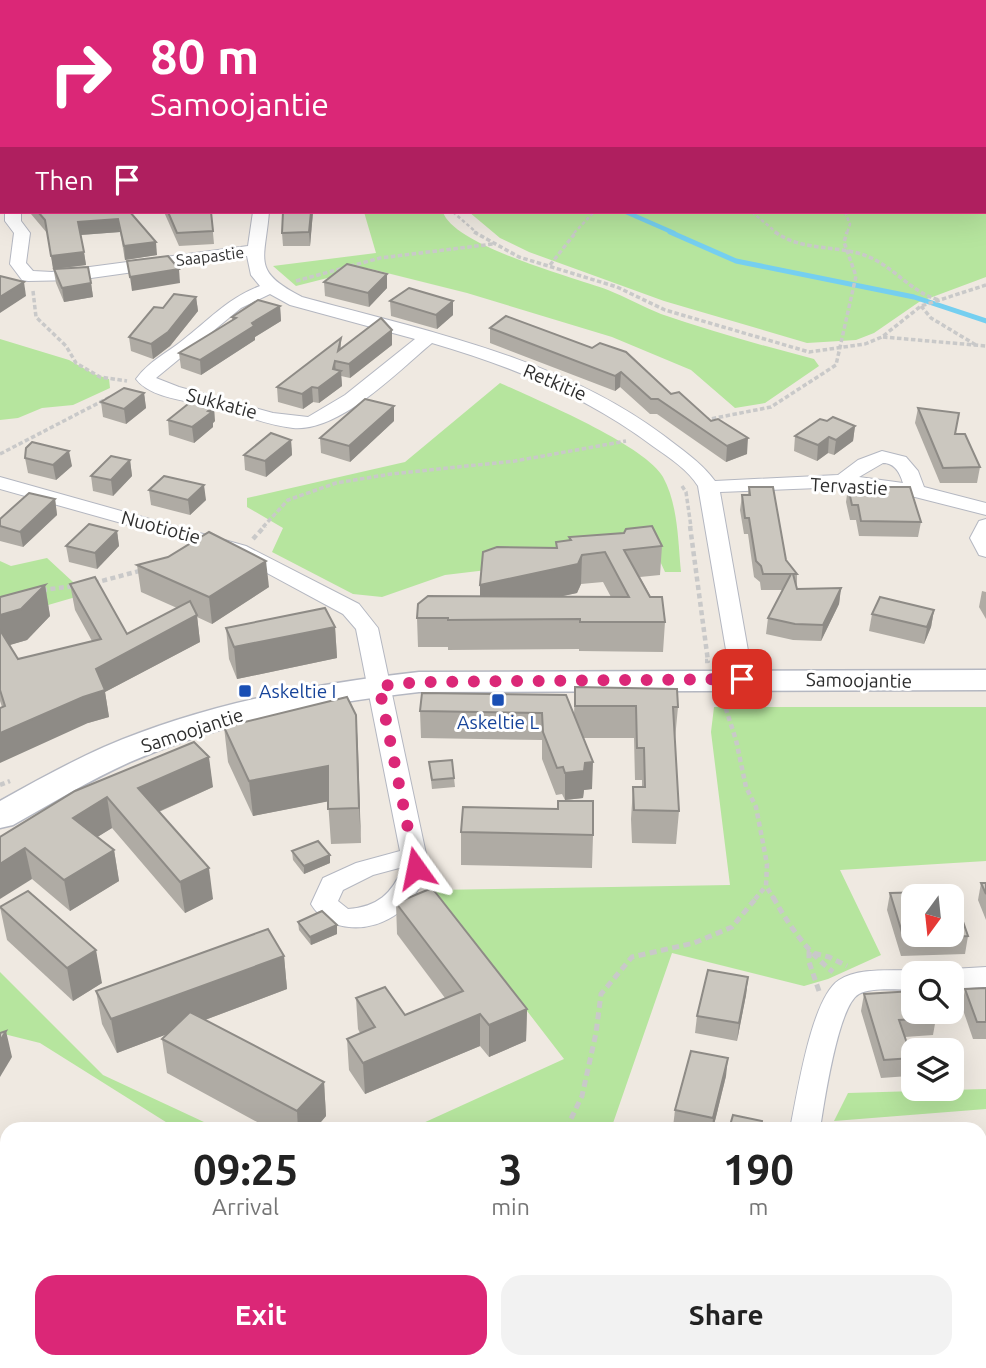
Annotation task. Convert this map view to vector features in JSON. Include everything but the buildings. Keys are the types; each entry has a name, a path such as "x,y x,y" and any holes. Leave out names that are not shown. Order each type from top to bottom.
{"street":[{"path":"13,214 13,221 22,233 18,264 28,276 38,277"},
{"path":"145,379 151,371 192,342 235,302 268,289 256,271 255,251 261,214"},
{"name":"Saapastie","path":"38,277 87,274 198,256 255,251"},
{"name":"Retkitie","path":"268,289 296,301 530,370 604,403 651,433 696,471 709,487"},
{"name":"Sukkatie","path":"145,379 170,389 249,411 297,423 310,423 335,411 427,338"},
{"path":"843,481 862,463 878,458 896,460 907,468 915,491"},
{"name":"Tervastie","path":"709,487 843,481 915,491 986,509"},
{"name":"Nuotiotie","path":"0,483 201,537 270,564 351,609 361,618 367,628 413,856"},
{"path":"709,487 732,693"},
{"path":"986,525 980,538 986,551"},
{"name":"Samoojantie","path":"0,816 86,770 176,733 269,705 379,686 419,682 732,693 986,680"},
{"path":"964,978 986,977"},
{"path":"807,1122 829,1021 836,1000 850,979 901,980"}],"path":[{"path":"455,214 471,230 519,257 618,287 666,310 714,322 808,352 841,349 882,337 986,346"},
{"path":"550,265 592,214"},
{"path":"755,214 785,238 801,243 848,249 877,261 926,297 940,300"},
{"path":"704,420 738,415 777,404 836,365 856,276 844,242 850,224 846,214"},
{"path":"268,289 380,258 493,244"},
{"path":"38,277 33,287 32,302 36,318 47,332 65,345 76,364 109,379 123,382 145,379"},
{"path":"882,337 921,306 986,285"},
{"path":"921,306 931,318 977,345"},
{"path":"0,454 145,379"},
{"path":"248,543 269,524 285,501 344,482 414,471 499,463 635,440 626,434"},
{"path":"676,476 686,492 708,661 694,661"},
{"path":"91,584 152,567"},
{"path":"40,590 78,586"},
{"path":"710,699 732,693 736,740 746,787 756,807 767,864 766,886 792,931 809,952 837,975 850,979"},
{"path":"0,785 11,780"},
{"path":"569,1122 582,1096 596,1033 601,994 632,957 694,943 732,927 766,886"},
{"path":"809,952 836,960 850,979"},
{"path":"809,952 809,962 819,992"}],"green space":[{"path":"365,214 444,214 452,225 469,237 516,259 608,290 661,314 814,359 819,366 765,403 735,408 691,370 612,337 467,293 367,268 296,286 273,266 376,253"},
{"path":"471,214 986,214 986,277 919,302 874,333 856,340 807,343 664,301 529,252 500,238"},
{"path":"0,339 69,360 109,379 110,388 73,405 42,408 18,418 0,420"},
{"path":"500,383 613,437 652,464 663,477 672,499 681,572 665,572 655,550 445,575 382,597 353,594 272,552 283,528 247,507 247,498 405,462"},
{"path":"47,558 86,594 0,619 0,561 11,566"},
{"path":"714,707 986,707 986,861 840,870 881,955 828,979 804,986 672,953 613,1122 425,1122 564,1059 434,890 730,885 711,732"},
{"path":"0,972 103,1075 204,1122 166,1122 40,1043 0,1033"},
{"path":"986,1089 986,1109 834,1121 848,1093 901,1091 901,1101 964,1101 964,1090"}],"waterway":[{"path":"631,214 674,233"},
{"path":"670,232 736,261 914,297 986,321"}],"place":[{"name":"Askeltie I","path":"245,691"},
{"name":"Askeltie L","path":"498,700"}],"route":[{"path":"416,868 379,686 419,682 742,679"}]}
